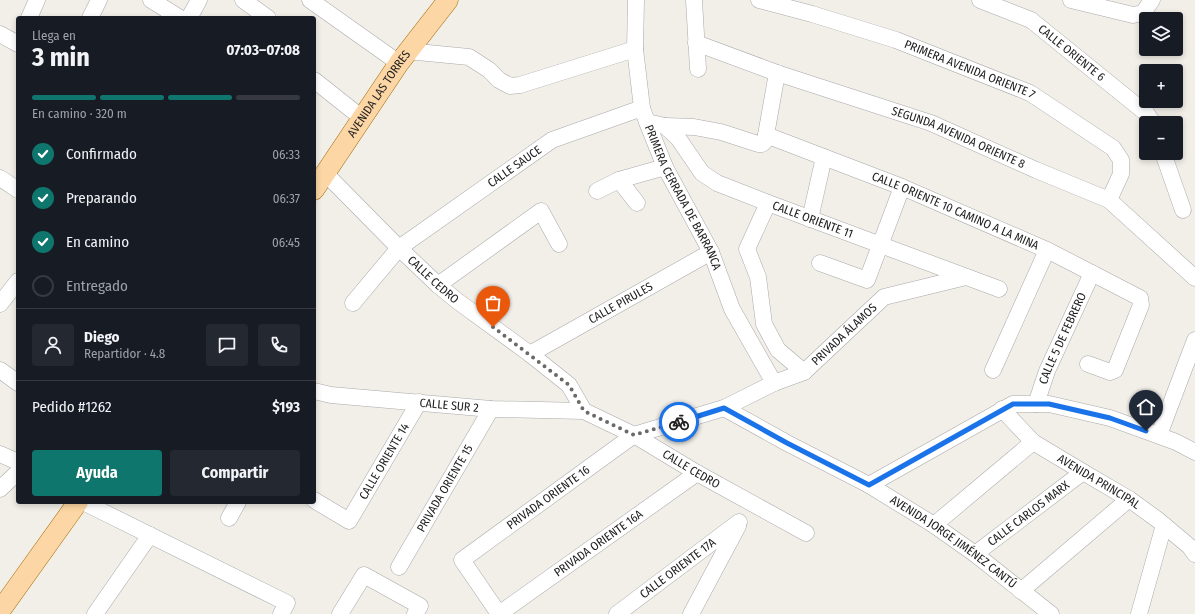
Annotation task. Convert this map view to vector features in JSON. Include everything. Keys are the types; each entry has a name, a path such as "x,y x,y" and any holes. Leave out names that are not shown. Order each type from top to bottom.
{"main road":[{"name":"AVENIDA LAS TORRES","path":"316,187 403,57 448,0"},
{"path":"0,611 77,504"}],"street":[{"path":"30,16 37,0"},
{"path":"91,16 99,0"},
{"path":"151,0 177,16"},
{"path":"190,16 199,0"},
{"path":"243,0 265,16"},
{"path":"310,0 403,57 469,57 489,70 499,80 510,86 520,85 635,49"},
{"name":"PRIMERA CERRADA DE BARRANCA","path":"636,0 635,49 644,115 665,167 711,252 732,309 774,383"},
{"path":"694,0 698,69"},
{"name":"PRIMERA AVENIDA ORIENTE 7","path":"759,0 812,14 896,40 1030,93 1113,148 1121,160 1121,174 1109,200"},
{"name":"CALLE ORIENTE 6","path":"980,0 1031,20 1148,116"},
{"path":"1071,0 1133,15 1143,13 1152,0"},
{"path":"0,34 16,43"},
{"name":"SEGUNDA AVENIDA ORIENTE 8","path":"696,43 777,73 931,123 1036,170 1109,200 1195,278"},
{"path":"762,139 777,73"},
{"path":"316,82 362,118"},
{"path":"644,115 665,126"},
{"name":"CALLE SAUCE","path":"353,303 399,248 552,140 644,115"},
{"name":"CALLE ORIENTE 10 CAMINO A LA MINA","path":"665,126 694,127 762,139 824,157 902,186 1047,250 1140,298 1141,304 1115,370 1110,372 1088,364"},
{"name":"CALLE ORIENTE 11","path":"665,126 678,138 702,174 717,183 999,289"},
{"path":"810,219 824,157"},
{"path":"1165,160 1183,210"},
{"path":"597,191 619,180 665,167"},
{"name":"CALLE CEDRO","path":"325,174 438,285 569,385 584,411 634,435 750,504 806,533"},
{"path":"0,178 16,189"},
{"path":"619,180 637,203"},
{"path":"820,263 867,280 902,186"},
{"path":"768,203 747,249 758,277 764,324 778,350 804,372"},
{"path":"438,285 541,212 559,244"},
{"path":"994,370 1047,250"},
{"name":"CALLE PIRULES","path":"530,354 711,252"},
{"name":"CALLE 5 DE FEBRERO","path":"1036,404 1047,371 1092,273"},
{"name":"PRIVADA ÁLAMOS","path":"804,372 884,297 966,277"},
{"path":"0,304 16,284"},
{"path":"1159,435 1195,340"},
{"path":"0,370 16,382"},
{"name":"PRIVADA ORIENTE 16","path":"499,614 462,560 634,435 724,408 774,383 804,372"},
{"name":"CALLE SUR 2","path":"316,392 331,396 491,409 584,411"},
{"name":"CALLE ORIENTE 14","path":"316,501 349,521 419,402"},
{"path":"869,485 1013,404 1049,404 1110,418 1159,435 1195,452"},
{"name":"AVENIDA JORGE JIMÉNEZ CANTÚ","path":"724,408 787,443 869,485 934,525 975,554 1051,614"},
{"name":"PRIVADA ORIENTE 15","path":"399,567 491,409"},
{"name":"AVENIDA PRINCIPAL","path":"1002,409 1033,442 1129,499 1164,525 1190,547 1195,554"},
{"path":"934,525 1033,442"},
{"path":"0,454 16,461"},
{"name":"CALLE CARLOS MARX","path":"975,554 1083,472"},
{"name":"PRIVADA ORIENTE 16A","path":"499,614 697,473"},
{"path":"0,489 16,474"},
{"path":"1021,591 1129,499"},
{"path":"88,504 287,603 281,614"},
{"path":"229,518 237,504"},
{"path":"693,613 739,522 750,504"},
{"name":"CALLE ORIENTE 17A","path":"617,614 739,522"},
{"path":"1139,614 1164,525"},
{"path":"95,614 150,535"},
{"path":"340,614 364,575 420,606 415,614"}],"way so far":[{"path":"493,327 569,385 584,411 634,435 679,422"}],"route":[{"path":"679,422 724,408 787,443 869,485 1013,404 1049,404 1110,418 1146,431"}]}
